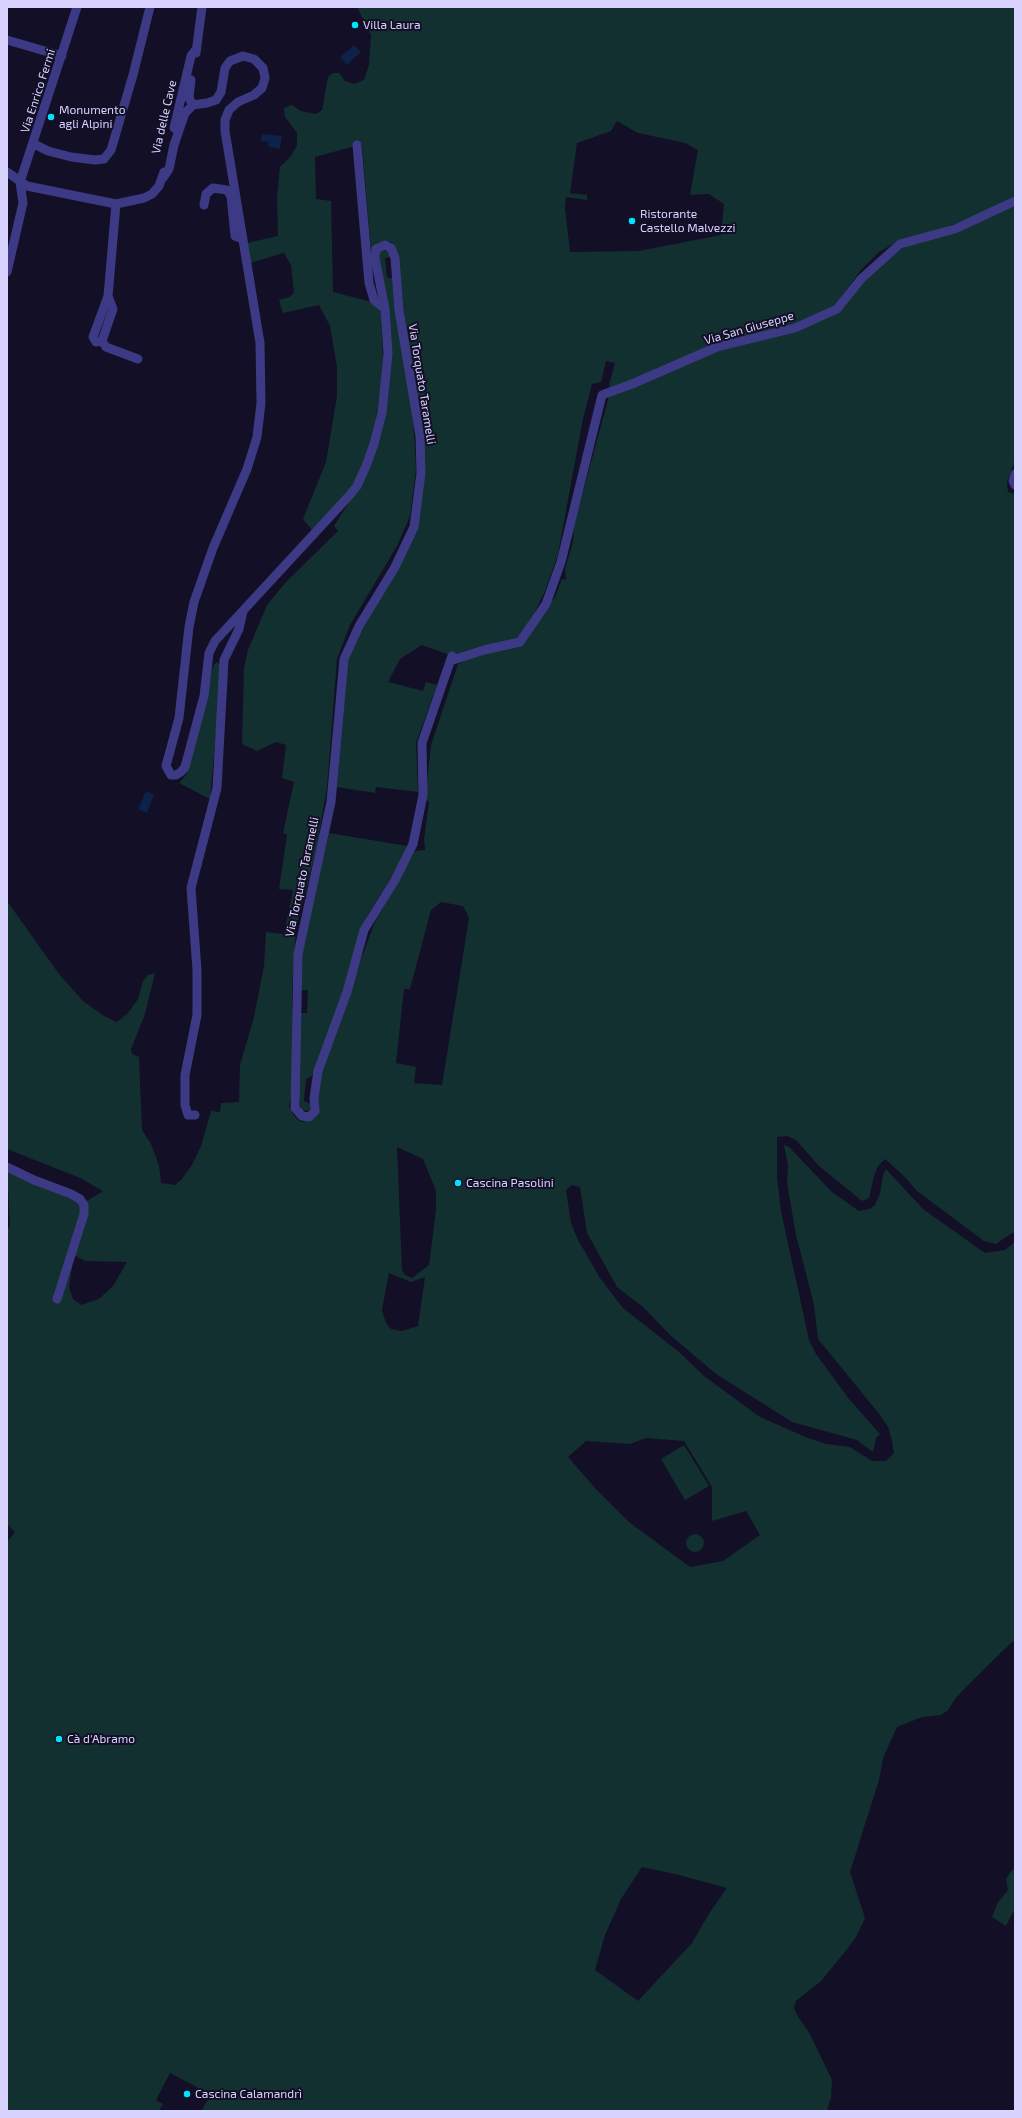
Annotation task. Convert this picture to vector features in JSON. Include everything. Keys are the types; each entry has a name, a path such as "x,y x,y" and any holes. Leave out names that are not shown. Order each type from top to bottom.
{"street":[{"name":"Via Enrico Fermi","path":"20,182 34,144 77,7"},
{"path":"34,144 48,151 71,157 94,160 104,159 111,150 133,75 150,7"},
{"name":"Via delle Cave","path":"7,172 27,186 116,204 133,201 152,194 159,186 163,178 191,56 197,48 202,7"},
{"path":"7,40 62,56"},
{"path":"163,178 169,170 174,145 185,113 193,105 189,98 189,90 197,48"},
{"name":"Via Torquato Taramelli","path":"193,105 216,100 221,92 224,68 230,61 243,56 254,59 263,68 265,78 262,88 233,106 229,110 225,120 225,131 260,343 260,403 256,437 247,469 213,548 194,602 189,627 179,718 166,766 167,771 171,775 176,775 181,772 185,766 204,696 209,653 216,641 348,497 360,479 374,444 382,413 388,354 385,309 375,258 376,249 385,245 391,248 395,258 399,310 420,436 421,473 414,528 395,567 359,626 344,659 331,802 298,954 295,1108 302,1116 309,1117 315,1111 314,1098 318,1071 347,992 364,930 395,880 414,844 423,795 422,743 451,659 520,642 546,604 561,562 602,395"},
{"path":"357,145 369,283 374,300 385,309"},
{"path":"7,272 23,203 20,182"},
{"name":"Via Torquato Taramelli","path":"204,205 206,194 213,188 227,190 231,196 235,236 243,239"},
{"name":"Via San Giuseppe","path":"602,395 632,384 717,347 795,328 837,309 861,279 900,244 955,229 1015,201"},
{"path":"116,204 108,296 93,337 96,342 102,342 106,347 138,359"},
{"path":"1015,474 1013,481 1015,485"},
{"name":"Via Torquato Taramelli","path":"195,1115 188,1115 185,1105 185,1075 197,1015 197,970 191,888 217,788 224,660 239,629 243,611"},
{"path":"209,653 217,655 224,660"},
{"path":"7,1167 34,1180 71,1194 80,1199 84,1205 84,1214 57,1299"}],"green space":[{"path":"357,7 1015,7 1015,196 978,215 944,228 900,240 879,252 861,270 835,305 800,322 610,389 609,385 615,363 606,361 601,382 592,384 583,419 558,554 545,591 531,620 518,640 455,657 422,645 400,659 388,682 423,691 426,682 437,685 416,743 418,792 376,787 375,793 337,787 346,661 355,640 402,562 424,469 396,249 392,242 384,241 371,252 362,144 315,157 316,199 331,201 333,292 372,302 381,312 383,359 380,393 374,434 360,474 350,490 312,530 303,519 326,462 337,396 337,367 330,326 319,305 283,313 279,300 289,297 294,293 291,265 284,253 250,263 247,243 278,236 277,198 280,167 291,156 297,145 297,133 285,117 284,108 292,105 301,111 316,114 322,110 328,77 333,73 339,73 345,81 354,84 364,80 369,65 371,35","holes":["617,121 638,133 685,143 698,150 690,195 709,194 724,204 721,235 639,251 570,252 565,208 566,197 587,200 587,195 570,193 577,143 611,131"]},
{"path":"1015,204 1015,460 1007,482 1008,492 1015,494 1015,1231 996,1244 984,1241 917,1191 904,1176 885,1159 878,1166 869,1198 862,1201 819,1166 796,1140 787,1136 777,1137 777,1176 781,1211 809,1340 816,1354 849,1399 880,1434 876,1438 873,1452 857,1440 792,1422 716,1374 670,1335 643,1307 617,1287 587,1233 580,1187 572,1185 566,1190 571,1223 578,1240 600,1278 623,1308 679,1352 704,1376 760,1417 808,1438 826,1444 850,1447 872,1461 886,1461 894,1453 892,1441 888,1427 880,1415 818,1339 814,1305 796,1235 787,1183 788,1166 784,1145 789,1147 832,1192 859,1211 869,1209 875,1205 880,1194 883,1175 886,1169 923,1209 985,1253 1005,1250 1015,1242 1015,1639 966,1687 955,1699 948,1710 941,1715 922,1717 897,1727 883,1758 879,1780 850,1872 865,1918 856,1937 848,1948 821,1981 796,2001 794,2008 810,2034 832,2080 831,2098 827,2111 201,2111 209,2098 195,2086 170,2073 156,2100 163,2104 159,2111 7,2111 7,1542 15,1532 7,1524 7,1231 10,1225 7,1171 78,1202 82,1209 73,1260 69,1287 73,1299 81,1305 99,1299 113,1286 127,1262 85,1261 74,1255 85,1202 103,1191 80,1178 7,1149 7,901 59,974 83,1001 104,1016 117,1022 128,1013 138,999 143,981 148,975 155,973 145,1014 131,1049 132,1054 139,1057 142,1130 151,1144 159,1165 161,1183 175,1185 181,1180 192,1165 201,1146 211,1111 220,1112 221,1103 239,1102 240,1065 254,1017 264,966 266,932 284,934 293,890 279,889 287,835 283,833 294,782 282,778 286,745 276,742 257,751 242,744 244,668 248,650 267,605 286,582 338,531 334,526 353,496 388,396 379,253 382,250 388,251 391,257 385,258 387,278 393,278 413,416 416,470 410,516 397,546 350,625 337,659 327,788 316,850 296,929 292,989 292,1090 289,1106 294,1116 301,1122 311,1120 317,1098 322,1065 374,924 415,851 425,850 424,839 429,802 425,798 431,745 458,664 485,652 517,644 555,597 562,579 566,580 565,569 573,542 574,525 609,396 721,350 839,311 865,280 905,246","holes":["441,902 463,906 469,918 442,1085 414,1083 416,1067 396,1063 404,989 410,989 431,910","397,1147 423,1159 436,1191 436,1210 429,1265 412,1278 405,1275 402,1270","389,1273 411,1282 425,1277 418,1326 402,1331 391,1329 386,1323 382,1310","646,1438 684,1441 712,1487 712,1521 746,1511 760,1535 723,1561 690,1567 629,1522 596,1489 568,1457 586,1441 630,1444","642,1867 727,1888 710,1912 692,1943 638,2001 595,1970 605,1935 621,1899"]},
{"path":"217,662 220,664 219,697 210,799 179,783 186,775 213,666"},
{"path":"329,833 407,846 398,866 367,916 344,991 312,1076 306,1079 304,1101 311,1104 309,1110 305,1111 301,1110 299,1097 300,1013 307,1013 308,990 301,990 301,954"},
{"path":"684,1445 709,1486 685,1500 661,1459"},
{"path":"695,1534 701,1537 704,1543 701,1549 695,1552 689,1549 686,1543 689,1537"},
{"path":"1015,1869 1015,1908 1006,1926 992,1917 998,1902 1008,1890 1006,1879 1012,1870"}],"water":[{"path":"354,45 361,52 347,65 340,57"},
{"path":"262,134 282,136 280,149 268,147 269,142 261,141"},
{"path":"146,791 154,795 147,813 138,809"}],"place":[{"name":"Villa Laura","path":"355,25"},
{"name":"Monumento agli Alpini","path":"51,117"},
{"name":"Ristorante Castello Malvezzi","path":"632,221"},
{"name":"Cascina Pasolini","path":"458,1183"},
{"name":"Cà d'Abramo","path":"59,1739"},
{"name":"Cascina Calamandrì","path":"187,2094"}]}
